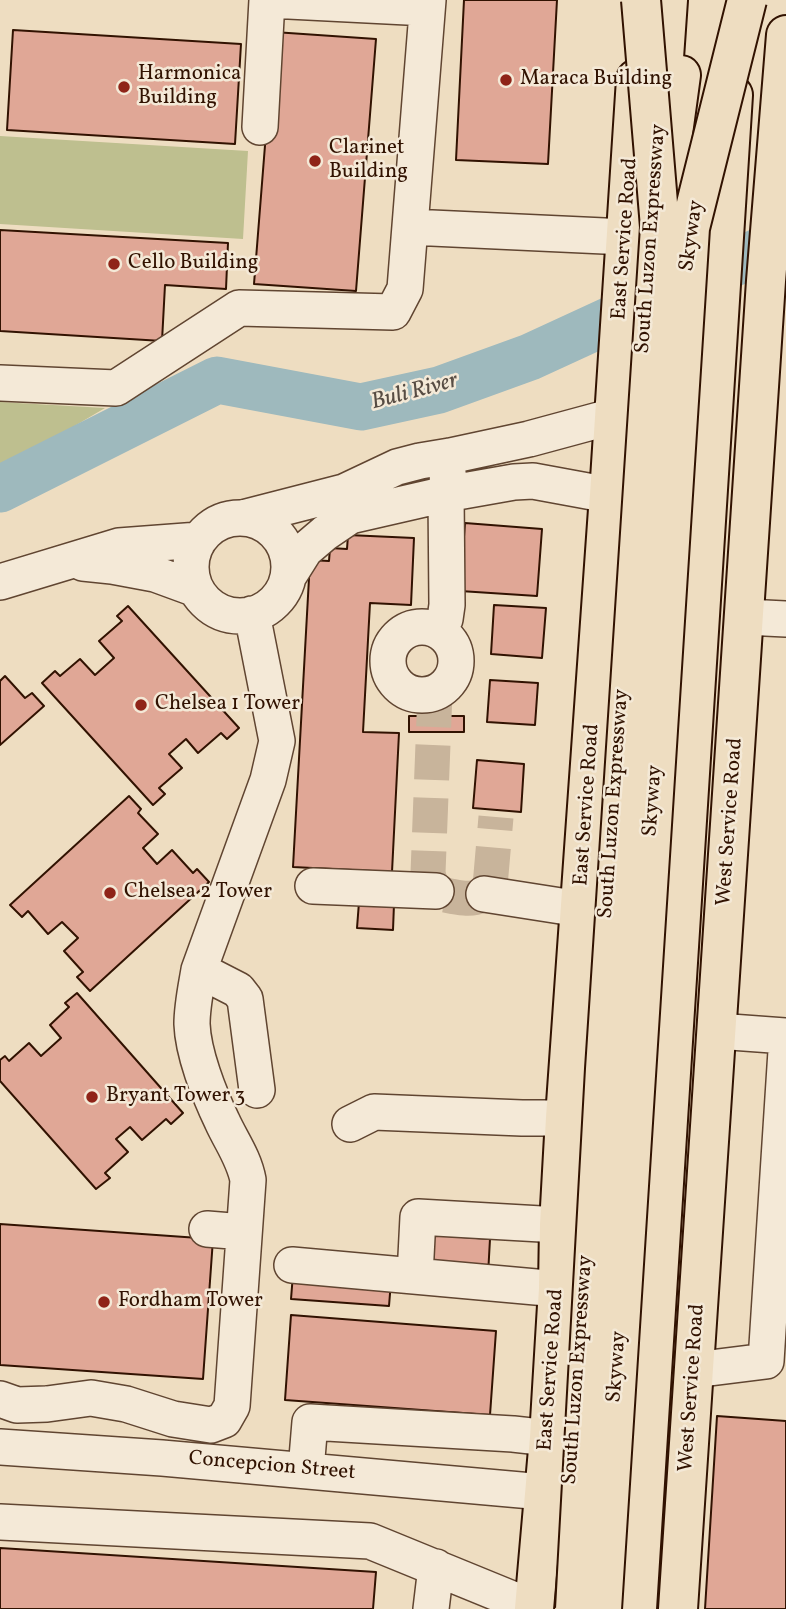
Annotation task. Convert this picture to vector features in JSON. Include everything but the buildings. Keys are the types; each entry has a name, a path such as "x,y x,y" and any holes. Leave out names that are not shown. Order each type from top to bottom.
{"main road":[{"name":"Skyway","path":"576,1609 605,1069 643,232 639,0"},
{"name":"South Luzon Expressway","path":"565,1609 577,1400 571,1295 636,276 667,0"},
{"name":"Skyway","path":"643,232 691,0"},
{"path":"637,1609 739,0"},
{"name":"Skyway","path":"602,1609 690,228 747,0"},
{"name":"West Service Road","path":"678,1609 707,1368 717,1031 771,208 786,35"},
{"name":"East Service Road","path":"636,276 643,232"},
{"name":"East Service Road","path":"534,1609 548,1438 571,1295 559,1225 565,1118 609,495 627,419"}],"street":[{"path":"0,383 116,388 239,308 393,312 405,289 428,4 268,0 260,127"},
{"path":"410,227 643,232"},
{"path":"609,495 534,481 514,482 446,494 347,504 234,518 218,523 199,540 193,553 193,582 210,606 223,613 237,616 264,610 284,590 288,577 305,550 326,533 347,504 397,467 627,419 711,429"},
{"path":"438,631 445,619 447,605 446,494 450,456"},
{"path":"243,518 264,524 279,538 288,556 288,577"},
{"path":"0,582 119,546 199,540"},
{"path":"69,561 155,574 196,589"},
{"path":"0,1399 17,1405 91,1398 127,1404 173,1419 211,1425 224,1420 232,1406 248,1180 245,1166 213,1101 199,1062 192,1026 200,970 268,780 277,741 252,614"},
{"path":"744,617 786,619"},
{"path":"313,886 436,891"},
{"path":"484,894 580,909"},
{"path":"200,970 238,990 245,999 257,1090"},
{"path":"717,1031 786,1036"},
{"path":"707,1368 766,1361 786,1051"},
{"path":"350,1124 374,1112 565,1118"},
{"path":"415,1276 418,1217 559,1225"},
{"path":"207,1229 244,1232"},
{"path":"292,1265 415,1276 571,1295"},
{"path":"707,1368 786,1370"},
{"path":"306,1470 310,1422 548,1438"},
{"name":"Concepcion Street","path":"0,1447 162,1458 543,1492"},
{"path":"0,1522 370,1541 534,1609"},
{"path":"431,1609 436,1567"}],"green space":[{"path":"0,136 248,151 243,239 0,224"},
{"path":"0,402 105,408 0,470"}],"waterway":[{"name":"Buli River","path":"0,489 217,380 361,407 439,390 530,357 786,239"}],"tunnel":[{"path":"435,692 428,873 437,892 461,898 475,898 486,892 490,886 496,817"}],"place":[{"name":"Maraca Building","path":"506,80"},
{"name":"Harmonica Building","path":"124,87"},
{"name":"Clarinet Building","path":"315,161"},
{"name":"Cello Building","path":"114,264"},
{"name":"Chelsea 1 Tower","path":"141,705"},
{"name":"Chelsea 2 Tower","path":"110,893"},
{"name":"Bryant Tower 3","path":"92,1097"},
{"name":"Fordham Tower","path":"104,1302"}]}
